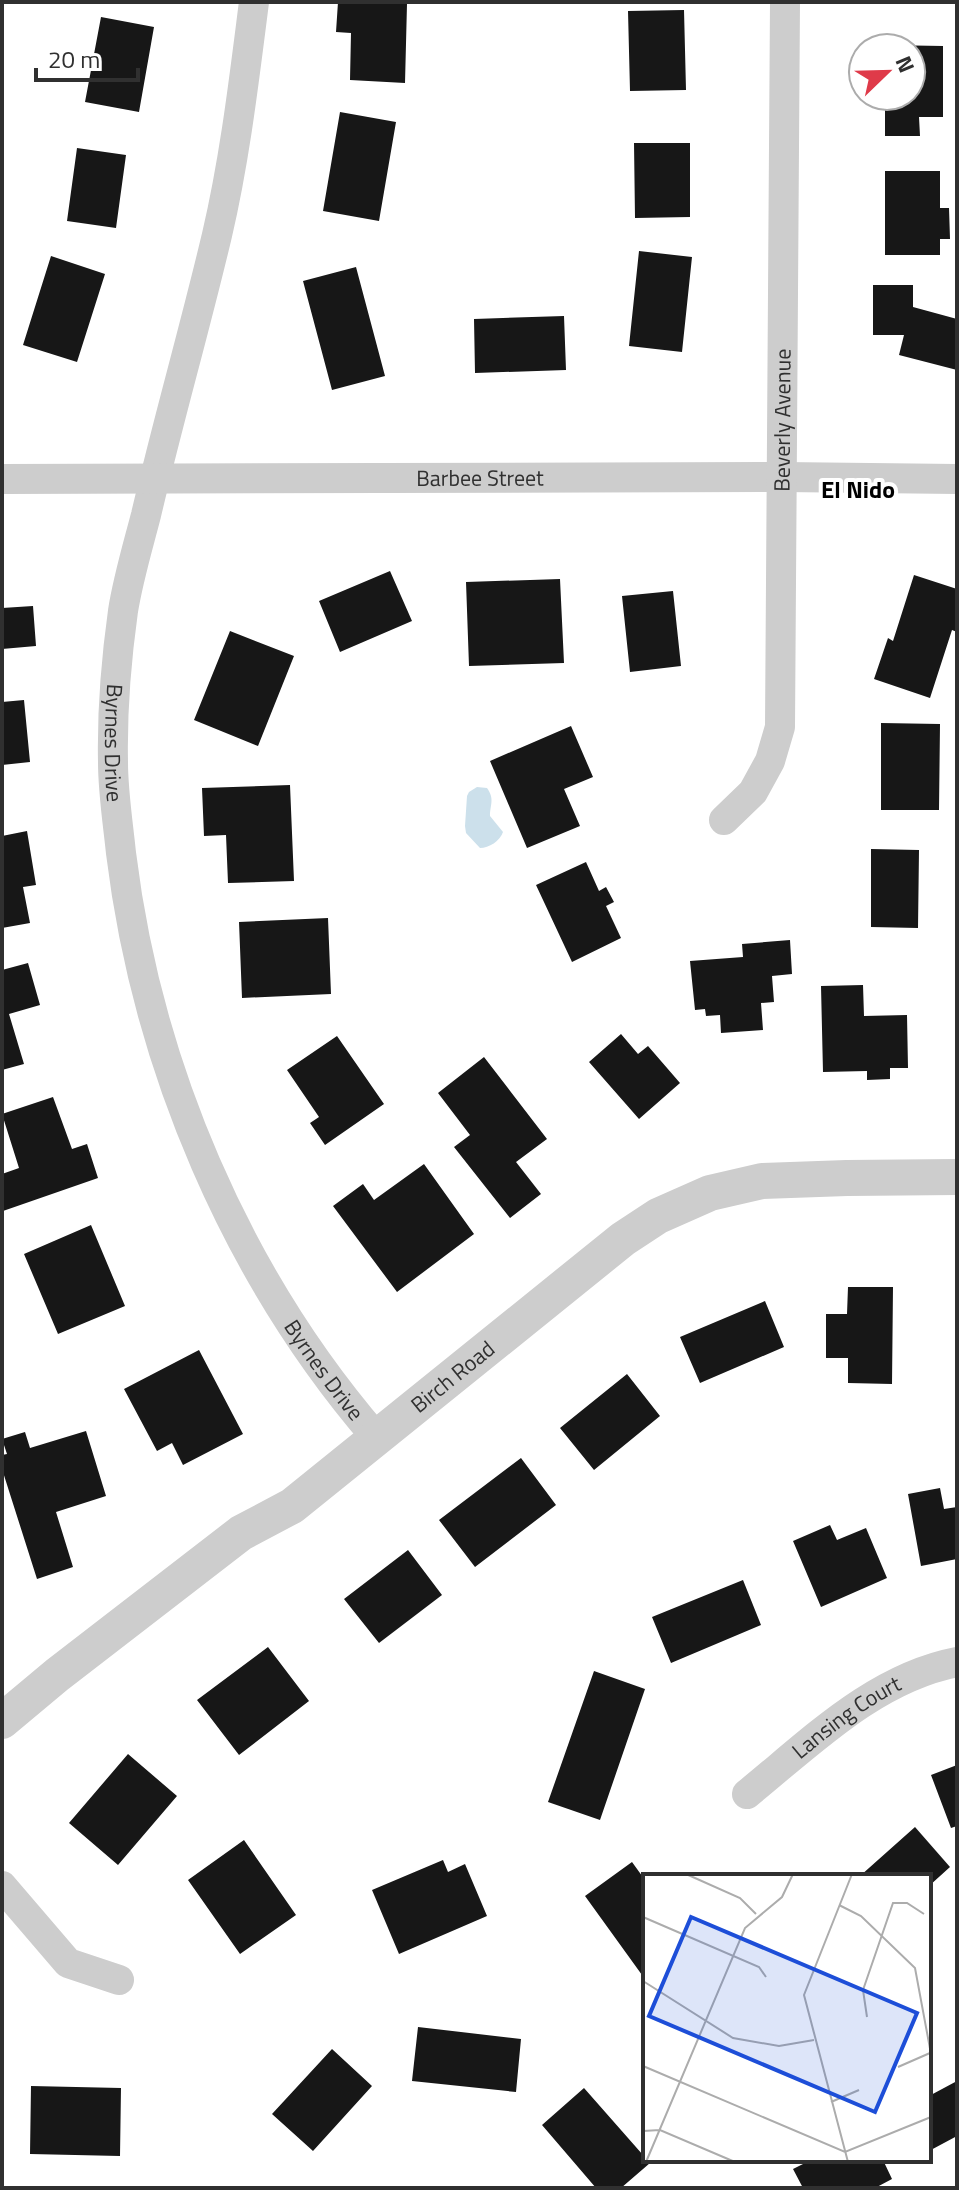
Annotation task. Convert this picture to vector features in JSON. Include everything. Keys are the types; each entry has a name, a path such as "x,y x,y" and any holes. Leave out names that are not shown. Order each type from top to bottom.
{"street":[{"name":"Byrnes Drive","path":"254,2 240,116 217,232 124,608 114,692 116,806 126,896 146,991 173,1080 207,1167 251,1256 303,1341 376,1437"},
{"name":"Beverly Avenue","path":"724,820 753,792 770,761 780,727 785,2"},
{"name":"Barbee Street","path":"2,479 957,479"},
{"name":"Birch Road","path":"2,1721 241,1533 292,1506 623,1239 658,1216 710,1193 762,1181 957,1177"},
{"name":"Lansing Court","path":"747,1794 856,1706 904,1680 957,1662"},
{"path":"2,1886 68,1963 119,1980"}],"water":[{"path":"477,787 487,788 491,799 490,816 503,832 494,843 480,848 466,833 465,826 467,796"}],"building":[{"path":"338,2 407,4 405,83 350,80 351,33 336,32"},
{"path":"684,10 686,90 630,91 628,11"},
{"path":"101,17 154,27 139,112 85,102"},
{"path":"927,46 943,46 943,117 919,117 920,136 885,136 885,112 927,112"},
{"path":"340,112 396,122 379,221 323,211"},
{"path":"634,143 690,143 690,217 635,218"},
{"path":"77,148 126,155 116,228 67,221"},
{"path":"885,171 940,171 940,208 949,208 950,239 940,239 940,255 885,255"},
{"path":"639,251 692,257 682,352 629,346"},
{"path":"51,256 105,274 77,362 23,345"},
{"path":"356,267 385,376 332,390 303,281"},
{"path":"873,285 913,285 913,307 957,319 957,370 899,355 904,335 873,335"},
{"path":"564,316 566,370 475,373 474,319"},
{"path":"390,571 412,621 340,652 319,601"},
{"path":"914,575 957,589 957,632 952,630 930,698 874,679 888,638 893,641"},
{"path":"560,579 564,663 469,666 466,582"},
{"path":"673,591 681,666 630,672 622,596"},
{"path":"33,606 36,646 2,649 2,608"},
{"path":"230,631 294,656 258,746 194,720"},
{"path":"24,700 30,762 2,765 2,702"},
{"path":"881,723 940,724 939,810 881,810"},
{"path":"571,726 593,777 564,789 580,826 527,848 490,761"},
{"path":"290,785 294,881 228,883 226,835 204,836 202,788"},
{"path":"27,831 36,885 23,887 30,923 2,928 2,836"},
{"path":"871,849 919,850 918,928 871,927"},
{"path":"586,862 599,891 606,887 614,902 606,906 621,938 572,962 536,885"},
{"path":"328,918 331,994 242,998 239,922"},
{"path":"790,940 792,974 772,976 774,1002 761,1003 763,1030 721,1033 720,1015 706,1016 705,1009 695,1010 690,961 743,957 742,944"},
{"path":"28,963 40,1005 9,1014 24,1064 2,1070 2,970"},
{"path":"863,985 864,1016 907,1015 908,1068 890,1068 890,1079 867,1080 867,1071 823,1072 821,986"},
{"path":"621,1034 638,1054 648,1046 680,1083 639,1119 589,1062"},
{"path":"337,1036 384,1104 325,1145 310,1123 319,1117 287,1070"},
{"path":"484,1057 547,1139 516,1162 541,1194 510,1218 454,1147 470,1135 438,1093"},
{"path":"53,1097 72,1149 87,1144 98,1178 3,1211 2,1174 19,1168 2,1114"},
{"path":"424,1164 474,1234 397,1292 333,1206 363,1184 374,1200"},
{"path":"91,1225 125,1306 58,1334 24,1254"},
{"path":"848,1287 893,1287 892,1384 848,1383 848,1358 826,1358 826,1314 847,1314"},
{"path":"765,1301 784,1347 700,1383 680,1337"},
{"path":"199,1350 243,1434 183,1465 172,1443 157,1451 124,1389"},
{"path":"627,1374 660,1416 594,1470 560,1428"},
{"path":"86,1431 106,1496 56,1512 73,1567 37,1579 2,1469 2,1455 7,1454 2,1439 25,1432 30,1448"},
{"path":"521,1458 556,1505 475,1567 439,1520"},
{"path":"940,1488 944,1509 957,1507 957,1559 921,1566 908,1494"},
{"path":"830,1525 837,1540 866,1528 887,1578 821,1607 793,1541"},
{"path":"408,1550 442,1595 379,1643 344,1599"},
{"path":"743,1580 761,1625 671,1663 652,1617"},
{"path":"268,1647 309,1701 239,1755 197,1700"},
{"path":"594,1671 645,1689 600,1820 548,1802"},
{"path":"128,1754 177,1796 118,1865 69,1823"},
{"path":"957,1765 957,1826 951,1828 931,1775"},
{"path":"915,1827 950,1867 931,1884 931,1874 862,1874"},
{"path":"244,1840 296,1915 240,1954 188,1880"},
{"path":"443,1860 448,1872 465,1864 487,1916 399,1954 372,1890"},
{"path":"632,1862 643,1877 643,1974 642,1975 585,1896"},
{"path":"418,2027 521,2039 516,2092 412,2081"},
{"path":"332,2049 372,2086 313,2151 272,2114"},
{"path":"957,2081 957,2136 931,2150 931,2095"},
{"path":"31,2086 121,2088 120,2156 30,2154"},
{"path":"584,2088 643,2155 643,2162 650,2163 621,2188 596,2188 542,2125"},
{"path":"807,2162 884,2162 892,2179 875,2188 803,2188 793,2169"}],"district":[{"name":"El Nido","path":"858,490"}]}
